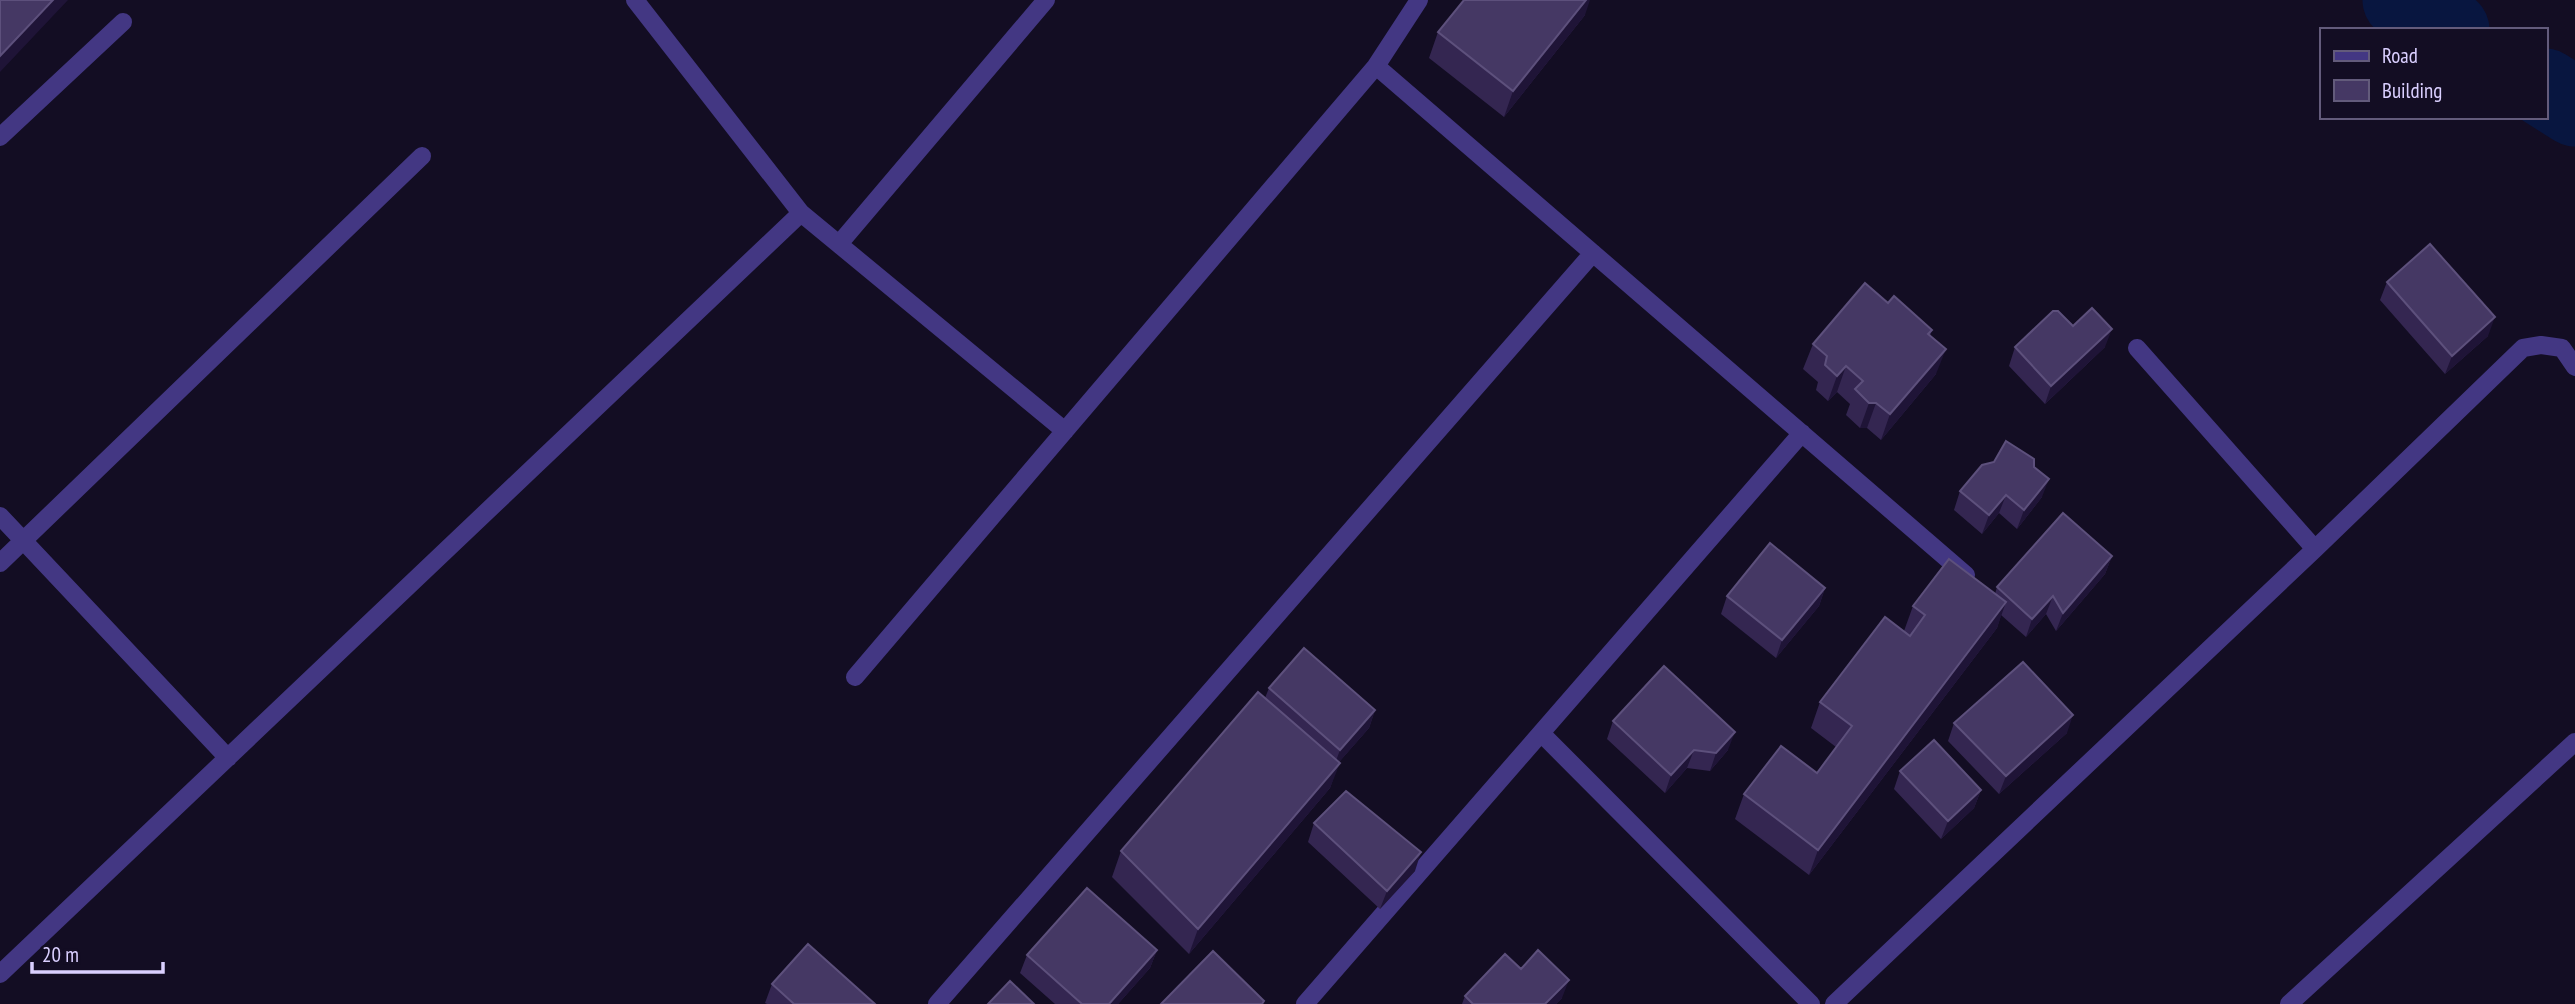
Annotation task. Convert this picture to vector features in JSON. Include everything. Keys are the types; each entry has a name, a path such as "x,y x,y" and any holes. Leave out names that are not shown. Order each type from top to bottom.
{"street":[{"path":"635,0 801,213 1065,431"},
{"path":"839,244 1046,0"},
{"path":"855,677 1376,66 1419,0"},
{"path":"0,137 123,22"},
{"path":"1376,66 1972,579"},
{"path":"0,563 422,156"},
{"path":"0,974 801,213"},
{"path":"937,1004 1593,253"},
{"path":"1834,1004 2315,550 2523,348 2541,345 2562,348 2575,367"},
{"path":"2137,348 2315,550"},
{"path":"1305,1004 1802,433"},
{"path":"0,516 228,758"},
{"path":"1541,733 1811,1004"},
{"path":"2289,1004 2575,742"}],"building":[{"path":"0,0 53,0 0,56"},
{"path":"1464,0 1586,0 1513,91 1438,32"},
{"path":"2430,244 2495,317 2452,356 2387,282"},
{"path":"1865,283 1888,303 1894,296 1932,330 1928,334 1946,349 1890,414 1876,403 1869,403 1855,389 1863,381 1846,366 1837,376 1825,365 1827,356 1813,344"},
{"path":"2092,308 2112,329 2051,386 2015,347 2053,311 2058,311 2073,326"},
{"path":"2006,441 2034,459 2034,467 2049,479 2024,510 2006,495 1989,515 1960,491 1982,465 1994,462"},
{"path":"2063,513 2112,556 2063,613 2053,596 2032,619 1997,587"},
{"path":"1770,543 1825,588 1782,640 1727,596"},
{"path":"1949,559 2006,602 1818,850 1744,794 1781,746 1817,773 1852,726 1820,702 1885,617 1910,636 1925,615 1913,606"},
{"path":"1304,648 1375,710 1340,750 1269,688"},
{"path":"2023,662 2073,715 2006,776 1954,723"},
{"path":"1664,666 1735,732 1716,753 1694,750 1671,775 1613,721"},
{"path":"1258,692 1340,763 1198,929 1121,851"},
{"path":"1934,740 1981,790 1948,821 1900,771"},
{"path":"1346,791 1421,852 1387,891 1314,823"},
{"path":"1087,888 1157,950 1109,1004 1082,1004 1027,955"},
{"path":"808,944 875,1004 794,1004 772,984"},
{"path":"1538,950 1569,980 1545,1004 1473,1004 1465,996 1505,954 1521,969"},
{"path":"1213,951 1264,1001 1262,1004 1161,1004"},
{"path":"1010,981 1034,1004 988,1004"}],"waterway":[{"path":"2402,0 2447,28"},
{"path":"2547,89 2575,107"}]}
